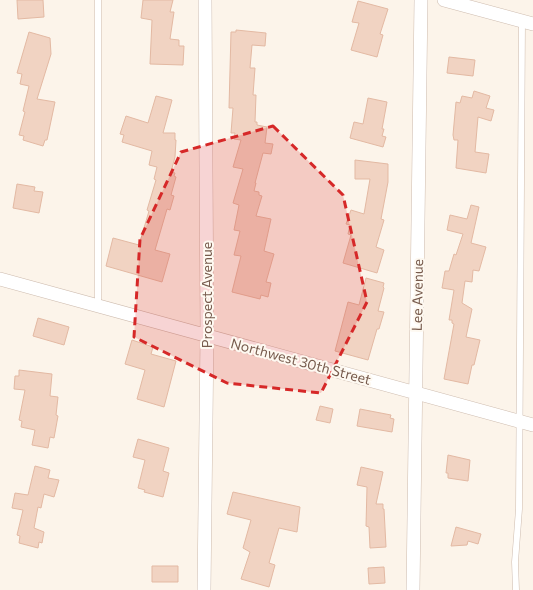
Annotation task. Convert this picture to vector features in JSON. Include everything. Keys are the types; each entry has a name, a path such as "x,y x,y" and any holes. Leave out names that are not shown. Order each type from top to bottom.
{"street":[{"name":"Prospect Avenue","path":"204,590 207,335 206,0"},
{"name":"Lee Avenue","path":"413,590 420,0"},
{"path":"444,0 527,23"},
{"name":"Northwest 30th Street","path":"0,279 533,425"}],"lane":[{"path":"98,0 98,306"},
{"path":"516,590 515,562 519,509 523,98 527,23"}],"highlighted area":[{"path":"273,126 343,195 367,302 321,393 227,383 134,337 140,239 181,152"}],"building":[{"path":"17,0 43,0 44,17 18,19"},
{"path":"143,0 173,0 170,12 174,12 170,39 179,40 179,46 184,46 183,65 150,64 152,20 141,18"},
{"path":"358,1 388,9 380,34 383,35 377,57 351,50 359,23 352,22"},
{"path":"236,30 266,33 265,46 252,45 250,68 255,68 253,95 256,95 255,122 257,122 257,125 267,127 265,143 273,144 271,154 263,153 254,191 259,192 259,195 262,196 256,216 271,219 264,251 274,254 266,282 271,283 268,297 261,295 260,299 232,292 241,256 234,255 240,231 234,230 239,205 233,203 243,169 233,167 241,140 234,139 235,133 231,133 233,108 229,108 231,32 236,32"},
{"path":"29,32 50,38 51,54 37,99 55,102 47,140 45,140 43,146 23,140 24,136 19,135 25,112 23,111 29,86 20,84 22,74 17,73"},
{"path":"449,57 475,60 473,76 447,73"},
{"path":"474,91 490,96 486,108 494,110 491,121 478,117 475,152 489,154 486,173 456,168 458,140 454,140 453,135 456,102 460,103 462,96 472,98"},
{"path":"156,96 172,100 163,133 175,133 176,140 175,157 171,172 175,173 174,176 176,177 171,195 174,196 170,210 167,209 155,250 170,254 162,282 106,266 113,238 139,245 149,211 147,210 156,180 154,179 157,167 149,165 152,151 122,142 124,135 120,134 126,116 148,123"},
{"path":"368,98 387,102 382,129 384,129 382,136 386,137 383,147 350,138 354,122 363,124"},
{"path":"355,160 388,164 388,182 381,219 384,220 376,247 384,250 377,273 343,263 351,235 348,234 350,225 346,224 351,210 364,214 370,179 355,179"},
{"path":"17,184 35,187 34,191 43,192 39,213 13,208"},
{"path":"471,205 479,207 471,243 486,247 479,271 473,270 472,282 465,281 462,303 472,309 466,337 480,340 468,384 444,379 454,324 452,323 452,320 449,320 454,290 442,288 445,271 449,271 454,254 456,255 463,234 447,230 450,215 467,219"},
{"path":"366,278 384,283 378,311 384,312 379,329 377,329 368,360 335,351 348,302 359,305"},
{"path":"38,318 69,327 64,345 33,336"},
{"path":"132,340 153,347 151,354 176,361 164,407 137,399 145,370 125,364"},
{"path":"19,370 52,374 50,396 58,397 56,415 58,416 54,438 50,437 48,448 32,445 35,430 21,427 22,421 19,420 25,390 14,389 15,376 19,376"},
{"path":"320,406 333,409 330,423 316,420"},
{"path":"360,409 391,415 390,418 394,419 392,432 357,426"},
{"path":"138,439 169,448 163,471 169,473 163,497 144,492 145,490 138,488 145,460 133,457"},
{"path":"448,455 470,460 468,481 448,478 448,473 446,473"},
{"path":"35,466 50,470 48,478 59,480 54,497 44,494 41,508 38,507 34,528 44,532 42,543 39,542 38,548 19,543 20,536 17,535 23,510 12,508 15,493 28,495"},
{"path":"361,467 383,472 376,504 383,504 386,547 370,548 369,527 366,526 367,487 357,485"},
{"path":"233,492 300,507 297,532 279,528 269,563 275,565 269,587 241,579 250,552 243,548 251,520 227,514"},
{"path":"456,527 481,534 478,544 468,541 467,545 451,546"},
{"path":"152,566 178,566 178,582 152,582"},
{"path":"384,567 385,583 369,584 368,568"}]}
